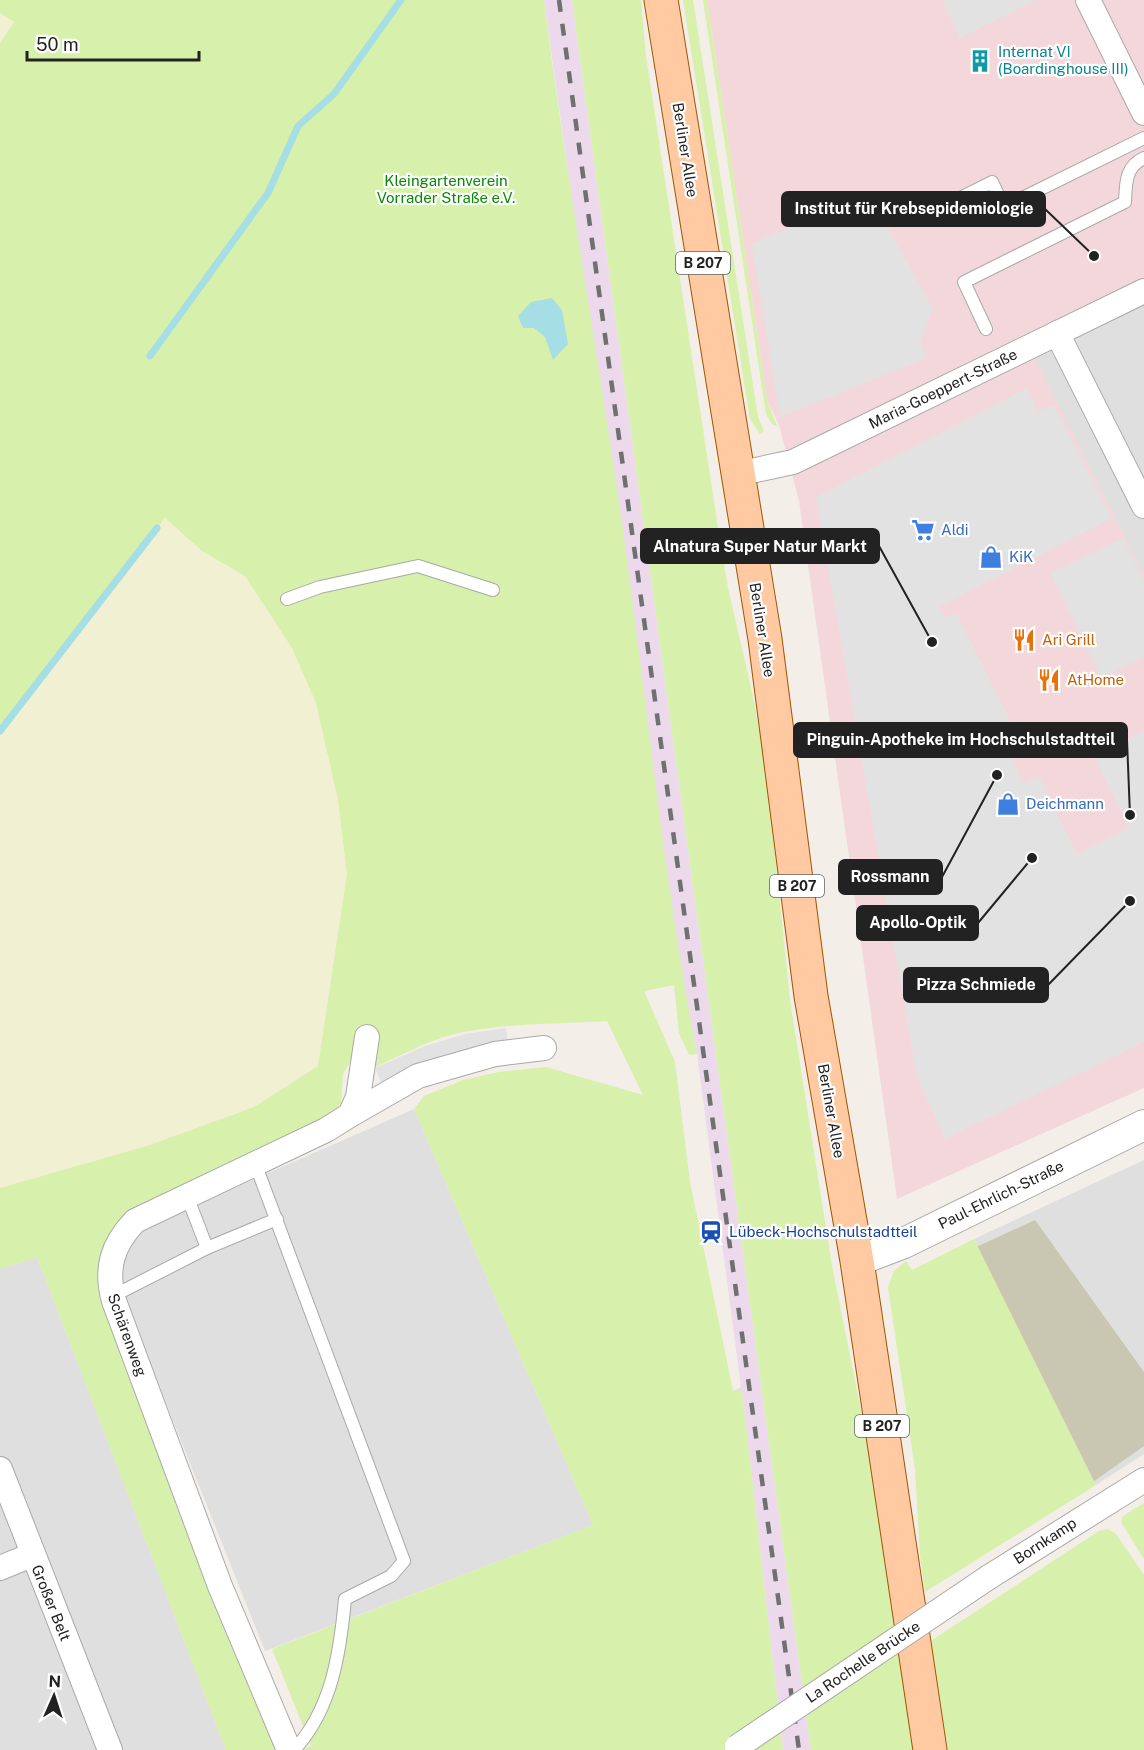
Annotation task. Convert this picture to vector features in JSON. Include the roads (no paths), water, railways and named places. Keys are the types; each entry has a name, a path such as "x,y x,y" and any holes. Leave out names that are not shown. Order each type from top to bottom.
{"main road":[{"name":"Berliner Allee","path":"662,0 765,639 812,996 856,1261"},
{"name":"B 207","path":"856,1261 930,1750"}],"street":[{"path":"1088,0 1144,113"},
{"name":"Maria-Goeppert-Straße","path":"737,474 793,462 1144,291"},
{"path":"1057,333 1144,506"},
{"path":"350,1115 360,1086 367,1036"},
{"name":"Schärenweg","path":"289,1750 220,1586 112,1296 109,1268 117,1242 145,1216 326,1130 418,1076 495,1054 544,1048"},
{"name":"Paul-Ehrlich-Straße","path":"856,1261 904,1243 1144,1125"},
{"path":"0,1469 32,1555"},
{"name":"Bornkamp","path":"989,1577 1144,1480"},
{"name":"Großer Belt","path":"0,1568 32,1555 110,1750"},
{"name":"La Rochelle Brücke","path":"734,1748 989,1577"}],"lane":[{"path":"930,213 992,182 1004,207 1144,138"},
{"path":"986,328 964,282 1125,202 1126,176 1135,162 1144,158"},
{"path":"287,599 320,586 418,566 493,590"},
{"path":"255,1163 404,1562 391,1576 345,1599 341,1639 333,1676 318,1718 294,1750"},
{"path":"187,1196 207,1248"},
{"path":"112,1296 207,1248 277,1219"}],"water":[{"path":"552,298 562,310 568,344 553,360 545,337 534,328 523,328 518,316 531,302"}],"waterway":[{"path":"150,356 268,193 298,126 334,94 401,0"},
{"path":"0,731 157,528"}],"railway":[{"path":"559,0 799,1750"}],"place":[{"name":"Internat VI (Boardinghouse III)","path":"980,61"},
{"name":"Institut für Krebsepidemiologie","path":"1094,256"},
{"name":"Aldi","path":"923,530"},
{"name":"KiK","path":"991,557"},
{"name":"Ari Grill","path":"1024,640"},
{"name":"Alnatura Super Natur Markt","path":"932,642"},
{"name":"AtHome","path":"1049,680"},
{"name":"Rossmann","path":"997,775"},
{"name":"Deichmann","path":"1008,804"},
{"name":"Pinguin-Apotheke im Hochschulstadtteil","path":"1130,815"},
{"name":"Apollo-Optik","path":"1032,858"},
{"name":"Pizza Schmiede","path":"1130,901"},
{"name":"Lübeck-Hochschulstadtteil","path":"711,1232"}],"park label":[{"name":"Kleingartenverein Vorrader Straße e.V.","path":"446,190"}]}
